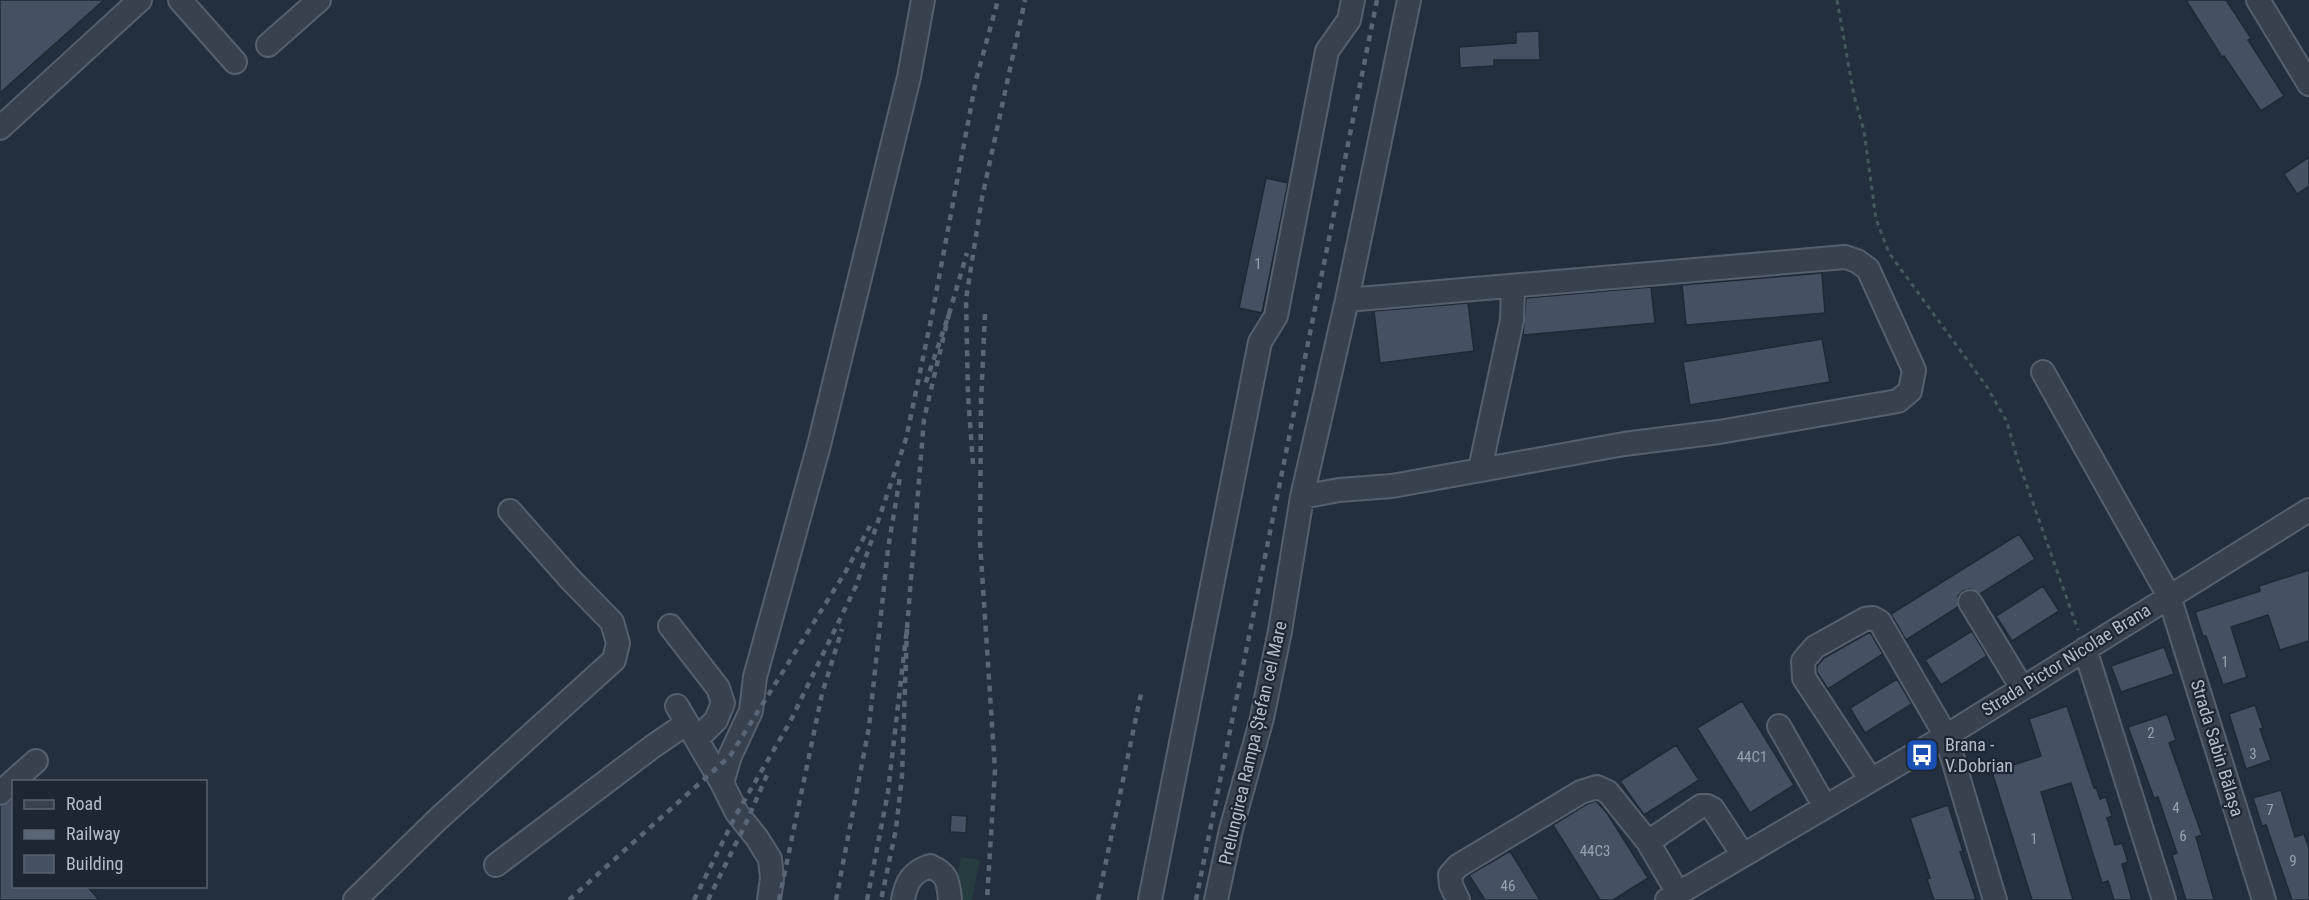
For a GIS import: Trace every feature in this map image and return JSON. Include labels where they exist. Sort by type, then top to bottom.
[{"type":"street","points":[[0,128],[140,0]]},
{"type":"street","points":[[180,0],[235,63]]},
{"type":"street","points":[[268,45],[319,0]]},
{"type":"street","points":[[722,783],[730,756],[751,711],[755,677],[819,445],[909,76],[923,0]]},
{"type":"street","points":[[1150,900],[1260,342],[1276,316],[1328,51],[1349,20],[1353,0]]},
{"type":"street","name":"Prelungirea Rampa Ștefan cel Mare","points":[[1216,900],[1231,830],[1262,718],[1288,585],[1302,497],[1347,300],[1409,0]]},
{"type":"street","points":[[2258,0],[2309,84]]},
{"type":"street","points":[[1302,497],[1339,490],[1392,486],[1624,444],[1719,432],[1898,401],[1910,391],[1914,370],[1868,269],[1857,261],[1845,258],[1347,300]]},
{"type":"street","points":[[1480,469],[1512,320],[1513,286]]},
{"type":"street","name":"Strada Sabin Bălașa","points":[[2043,372],[2169,596],[2264,900]]},
{"type":"street","name":"Strada Pictor Nicolae Brana","points":[[1672,897],[1946,735],[2309,510]]},
{"type":"street","points":[[355,900],[438,819],[614,660],[618,643],[612,622],[570,579],[510,511]]},
{"type":"street","points":[[1970,602],[2022,688]]},
{"type":"street","points":[[1871,780],[1804,678],[1803,661],[1815,647],[1865,619],[1873,618],[1880,622],[1946,735],[1995,900]]},
{"type":"street","points":[[496,865],[687,723],[716,720],[723,704],[718,688],[670,626]]},
{"type":"street","points":[[2085,649],[2164,900]]},
{"type":"street","points":[[687,723],[737,813],[758,838],[770,859],[772,878],[769,900]]},
{"type":"street","points":[[1779,726],[1825,807]]},
{"type":"street","points":[[15,780],[36,761]]},
{"type":"street","points":[[0,793],[12,782]]},
{"type":"street","points":[[1458,900],[1451,885],[1450,875],[1458,866],[1581,792],[1597,787],[1608,792],[1648,842],[1672,897]]},
{"type":"street","points":[[1648,842],[1701,806],[1707,806],[1713,809],[1743,855]]},
{"type":"street","points":[[903,900],[909,879],[918,870],[930,866],[947,878],[950,900]]},
{"type":"path","points":[[1837,0],[1854,96],[1864,131],[1876,219],[1889,253],[1987,387],[2007,422],[2021,469],[2085,649]]},
{"type":"green space","points":[[961,857],[980,860],[972,900],[953,900]]},
{"type":"building","points":[[0,0],[104,0],[0,93]]},
{"type":"building","points":[[2186,0],[2226,0],[2251,38],[2248,40],[2284,96],[2261,111],[2224,56],[2222,57]]},
{"type":"building","points":[[1539,31],[1540,60],[1494,60],[1494,66],[1460,68],[1459,47],[1516,43],[1516,32]]},
{"type":"building","points":[[2309,157],[2309,186],[2297,194],[2284,174]]},
{"type":"building","points":[[1266,178],[1288,183],[1262,313],[1239,308]]},
{"type":"building","points":[[1822,273],[1825,313],[1686,325],[1682,285]]},
{"type":"building","points":[[1651,287],[1655,323],[1523,335],[1526,298]]},
{"type":"building","points":[[1468,303],[1474,351],[1380,363],[1374,311]]},
{"type":"building","points":[[1822,339],[1830,382],[1690,405],[1683,362]]},
{"type":"building","points":[[2019,534],[2035,559],[1980,594],[1970,589],[1963,591],[1958,596],[1958,607],[1906,640],[1891,614]]},
{"type":"building","points":[[2309,570],[2309,641],[2280,650],[2268,615],[2231,627],[2247,677],[2223,685],[2195,612],[2260,591],[2259,586]]},
{"type":"building","points":[[2043,586],[2059,611],[2012,641],[1996,616]]},
{"type":"building","points":[[1972,631],[1987,656],[1941,685],[1925,660]]},
{"type":"building","points":[[1870,632],[1883,654],[1828,689],[1817,672],[1817,666],[1824,658]]},
{"type":"building","points":[[2164,647],[2174,674],[2121,692],[2111,666]]},
{"type":"building","points":[[1897,679],[1912,704],[1865,733],[1850,708]]},
{"type":"building","points":[[1742,701],[1794,785],[1750,813],[1697,728]]},
{"type":"building","points":[[2255,705],[2263,728],[2260,729],[2271,760],[2246,769],[2229,714]]},
{"type":"building","points":[[2067,706],[2094,788],[2096,787],[2100,799],[2106,797],[2112,816],[2107,818],[2115,845],[2122,843],[2128,862],[2122,864],[2132,900],[2114,900],[2108,881],[2102,883],[2071,783],[2041,792],[2073,900],[2032,900],[1992,772],[2041,756],[2029,719]]},
{"type":"building","points":[[2167,714],[2176,740],[2169,743],[2202,835],[2196,837],[2214,900],[2186,900],[2172,855],[2177,853],[2158,797],[2154,798],[2128,727]]},
{"type":"building","points":[[1676,745],[1699,780],[1644,815],[1620,781]]},
{"type":"building","points":[[2281,790],[2295,837],[2304,834],[2309,848],[2309,900],[2292,900],[2266,825],[2262,826],[2253,798]]},
{"type":"building","points":[[12,800],[12,888],[89,888],[99,900],[0,900],[0,806]]},
{"type":"building","points":[[1596,801],[1607,813],[1648,878],[1613,900],[1600,900],[1553,825]]},
{"type":"building","points":[[1948,805],[1976,900],[1934,900],[1927,879],[1930,878],[1910,818]]},
{"type":"building","points":[[951,815],[967,816],[966,833],[950,832]]},
{"type":"building","points":[[1510,851],[1540,900],[1485,900],[1469,875]]},
{"type":"railway","points":[[694,900],[737,813],[790,722],[856,586],[906,439],[976,80],[998,0]]},
{"type":"railway","points":[[973,464],[968,395],[966,299],[982,198],[1025,0]]},
{"type":"railway","points":[[1196,900],[1377,0]]},
{"type":"railway","points":[[949,314],[967,253]]},
{"type":"railway","points":[[907,628],[924,419],[949,314],[924,388]]},
{"type":"railway","points":[[985,314],[981,402],[980,542],[995,770],[987,900]]},
{"type":"railway","points":[[836,900],[869,727],[888,549],[900,477]]},
{"type":"railway","points":[[569,900],[730,756],[846,571],[870,526]]},
{"type":"railway","points":[[867,900],[888,792],[907,628],[902,776],[896,829],[881,900]]},
{"type":"railway","points":[[779,900],[822,694],[842,629]]},
{"type":"railway","points":[[1098,900],[1142,689]]},
{"type":"railway","points":[[708,900],[767,775]]},
{"type":"place","name":"Brana - V.Dobrian","points":[[1922,755]]}]
